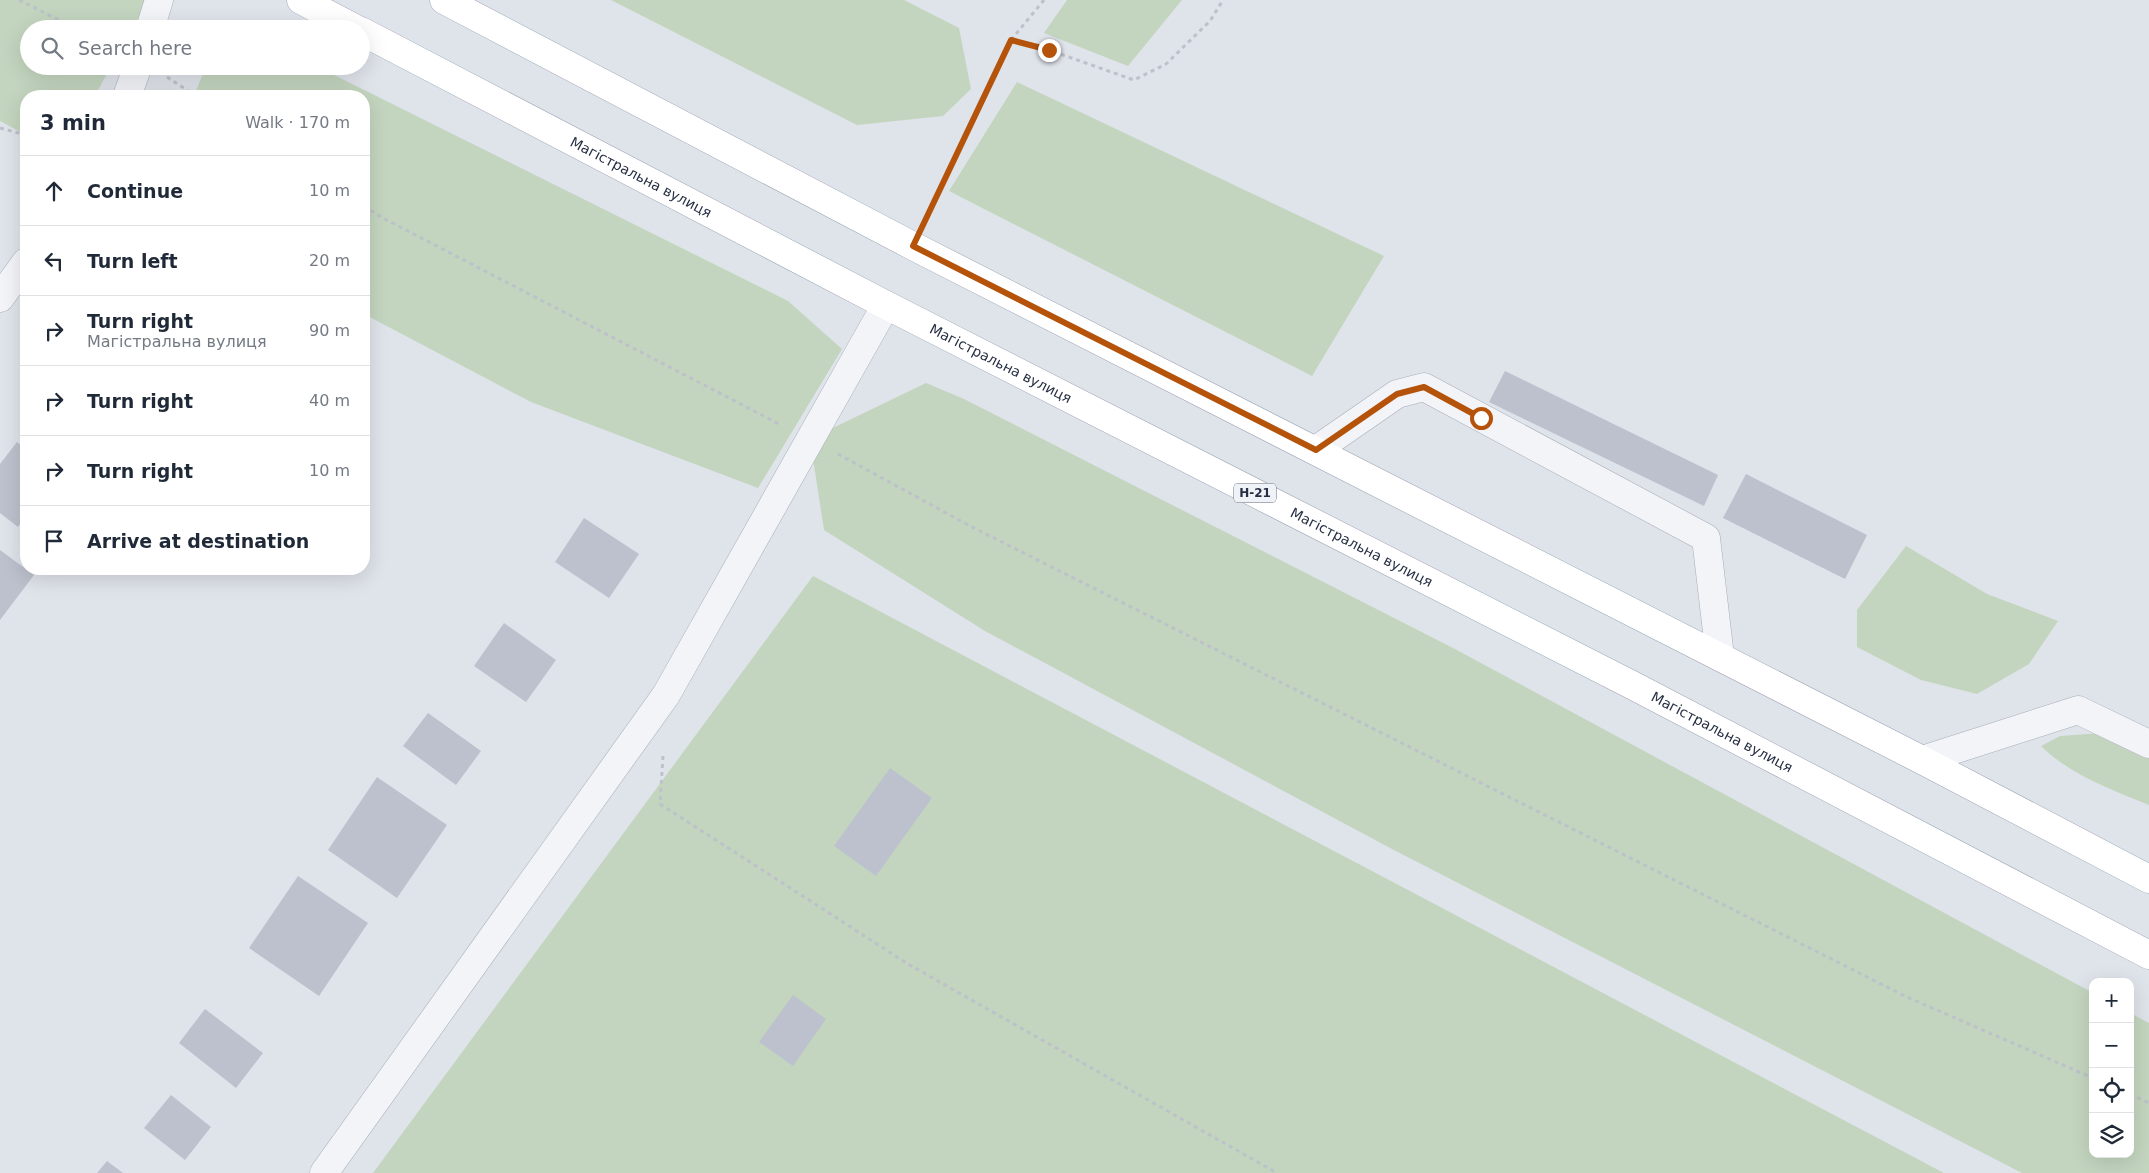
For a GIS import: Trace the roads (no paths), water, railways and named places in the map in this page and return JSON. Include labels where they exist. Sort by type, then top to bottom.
[{"type":"main road","points":[[301,0],[339,20]]},
{"type":"main road","points":[[444,0],[913,246],[1316,450],[2149,878]]},
{"type":"main road","name":"Магістральна вулиця","points":[[370,36],[886,305],[1632,684],[2149,955]]},
{"type":"street","points":[[153,20],[159,0]]},
{"type":"street","points":[[129,90],[135,75]]},
{"type":"street","points":[[0,298],[20,270]]},
{"type":"street","points":[[324,1173],[666,695],[886,305]]},
{"type":"street","points":[[1316,450],[1397,394],[1424,387],[1706,538],[1720,657]]},
{"type":"street","points":[[1922,760],[2078,710],[2149,744]]}]
